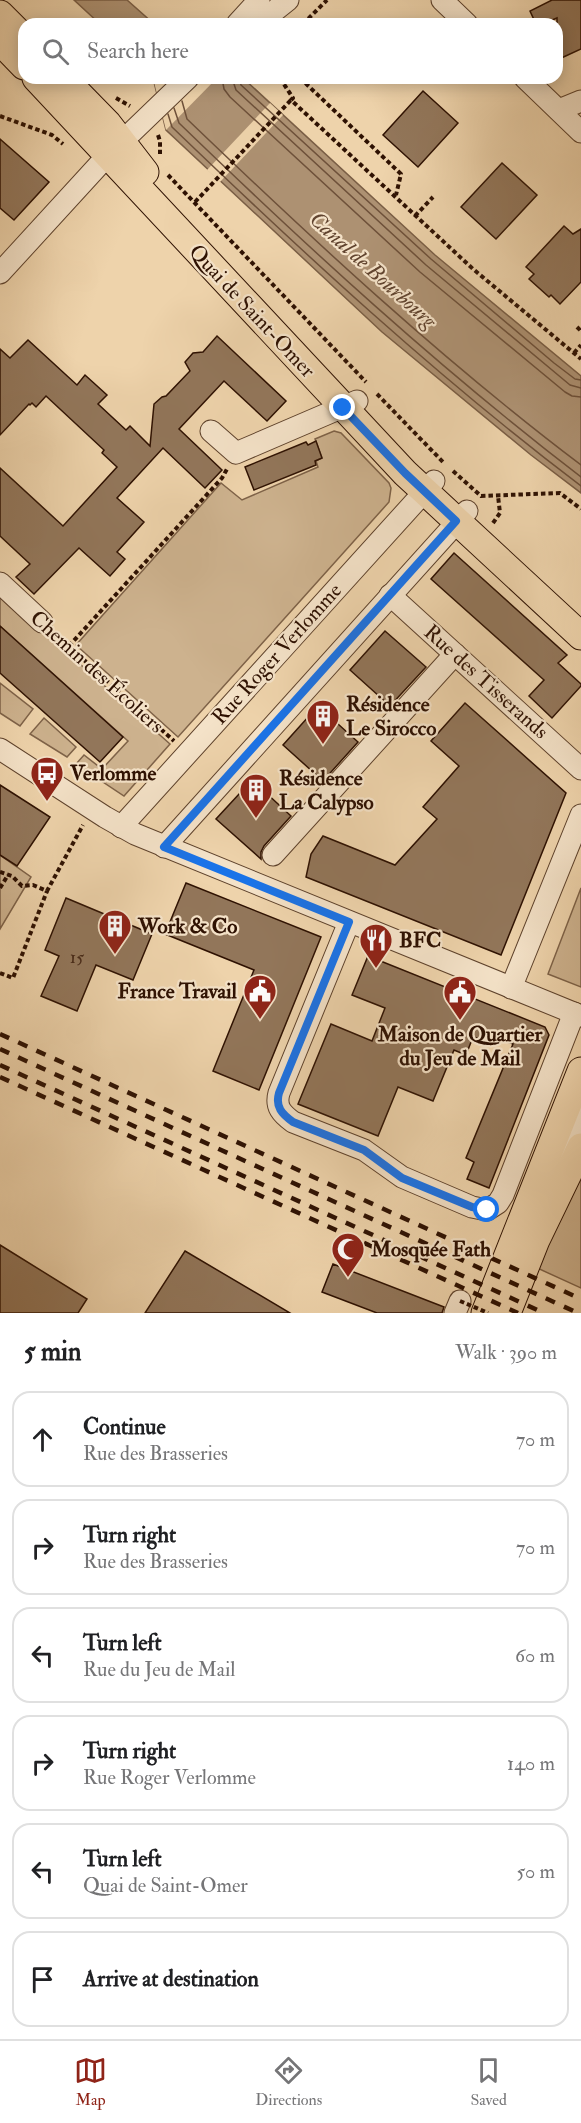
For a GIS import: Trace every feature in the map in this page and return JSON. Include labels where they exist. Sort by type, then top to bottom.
[{"type":"main road","points":[[0,14],[18,32]]},
{"type":"main road","points":[[0,41],[18,60]]},
{"type":"main road","name":"Quai de Saint-Omer","points":[[42,84],[350,404],[438,476],[461,516],[581,636]]},
{"type":"main road","name":"Quai de Saint-Omer","points":[[69,84],[97,112],[108,155]]},
{"type":"main road","name":"Quai de Saint-Omer","points":[[461,516],[488,530],[581,615]]},
{"type":"main road","points":[[487,1313],[581,1071]]},
{"type":"main road","points":[[507,1313],[536,1240],[581,1147]]},
{"type":"street","points":[[442,0],[461,18]]},
{"type":"street","points":[[247,18],[273,2]]},
{"type":"street","points":[[262,18],[273,2]]},
{"type":"street","points":[[0,273],[108,155],[181,84]]},
{"type":"street","points":[[531,84],[581,132]]},
{"type":"street","points":[[559,110],[581,101]]},
{"type":"street","points":[[211,431],[236,453],[350,404]]},
{"type":"street","name":"Rue Roger Verlomme","points":[[121,827],[438,476]]},
{"type":"street","points":[[164,847],[461,516]]},
{"type":"street","name":"Chemin des Écoliers","points":[[0,583],[42,622]]},
{"type":"street","name":"Rue des Tisserands","points":[[390,595],[581,768]]},
{"type":"street","points":[[273,855],[455,654]]},
{"type":"street","points":[[0,749],[121,827],[164,847],[578,1014],[503,1195],[498,1203],[487,1210],[472,1207],[402,1178],[364,1150],[293,1122],[283,1114],[278,1106],[279,1093],[349,922]]},
{"type":"street","points":[[511,988],[581,815]]},
{"type":"street","points":[[536,1240],[581,1116]]},
{"type":"path","points":[[309,18],[327,0]]},
{"type":"path","points":[[195,202],[293,98],[284,84]]},
{"type":"path","points":[[306,84],[400,174],[396,195]]},
{"type":"path","points":[[291,100],[396,195],[415,216],[473,269],[581,359]]},
{"type":"path","points":[[0,116],[108,155]]},
{"type":"path","points":[[166,172],[438,476],[482,496],[560,493],[581,509]]},
{"type":"path","points":[[415,216],[433,197]]},
{"type":"path","points":[[574,353],[581,345]]},
{"type":"path","points":[[69,646],[222,478],[236,453]]},
{"type":"path","points":[[488,530],[500,513],[498,496]]},
{"type":"path","name":"Chemin des Écoliers","points":[[42,622],[176,743]]},
{"type":"path","points":[[0,973],[13,978],[47,891],[84,824],[89,807]]},
{"type":"path","points":[[0,872],[22,886],[33,885],[47,891]]},
{"type":"path","points":[[0,888],[8,875]]},
{"type":"path","points":[[458,1307],[487,1313]]},
{"type":"shaded area","points":[[334,431],[341,433],[389,483],[391,488],[389,502],[178,737],[76,645],[221,483],[242,500],[318,467],[316,461],[322,458],[315,439]]},
{"type":"shaded area","points":[[0,593],[170,744],[124,796],[76,764],[84,755],[102,769],[128,741],[0,626]]},
{"type":"shaded area","points":[[0,683],[33,709],[20,726],[0,713]]},
{"type":"shaded area","points":[[44,718],[76,747],[67,757],[30,734]]},
{"type":"shaded area","points":[[0,855],[31,877],[0,929]]},
{"type":"shaded area","points":[[581,888],[581,987],[548,974]]},
{"type":"shaded area","points":[[581,1169],[581,1288],[535,1267]]},
{"type":"water","points":[[74,0],[127,0],[147,18],[94,18]]},
{"type":"water","name":"Canal de Bourbourg","points":[[154,84],[250,84],[435,255],[581,376],[581,493],[531,455],[382,332],[166,130]]},
{"type":"pier","points":[[154,84],[211,84],[166,130]]},
{"type":"pier","points":[[270,103],[283,115],[220,182],[207,170]]},
{"type":"building","points":[[552,0],[581,0],[581,49],[563,57],[563,18],[533,18],[530,11]]},
{"type":"building","points":[[423,91],[458,123],[418,167],[383,135]]},
{"type":"building","points":[[0,139],[49,182],[14,220],[0,208]]},
{"type":"building","points":[[502,163],[537,195],[496,239],[461,207]]},
{"type":"building","points":[[564,226],[573,234],[581,229],[581,282],[560,304],[529,279],[534,274],[526,267]]},
{"type":"building","points":[[217,336],[286,401],[267,421],[224,381],[179,429],[222,470],[205,488],[163,448],[117,498],[144,522],[117,552],[125,559],[110,576],[79,548],[34,594],[16,577],[30,564],[0,536],[0,468],[63,526],[117,467],[102,453],[104,450],[46,396],[36,407],[32,403],[29,404],[0,435],[0,349],[10,358],[28,340],[77,385],[85,375],[107,395],[98,404],[126,430],[130,426],[150,446],[154,404],[166,396],[190,371],[185,362],[193,353],[203,352]]},
{"type":"building","points":[[316,441],[322,458],[315,461],[316,465],[254,490],[245,467],[306,442],[308,445]]},
{"type":"building","points":[[454,553],[567,655],[558,663],[581,686],[552,718],[529,696],[544,680],[431,579]]},
{"type":"building","points":[[0,626],[123,737],[100,762],[0,673]]},
{"type":"building","points":[[385,631],[426,667],[390,706],[350,670]]},
{"type":"building","points":[[465,703],[566,793],[501,955],[306,877],[311,854],[323,836],[395,865],[437,819],[423,807],[459,766],[431,741]]},
{"type":"building","name":"Résidence Le Sirocco","points":[[318,706],[358,742],[323,781],[283,745]]},
{"type":"building","name":"Résidence La Calypso","points":[[252,780],[291,816],[264,846],[261,859],[216,819]]},
{"type":"building","points":[[0,785],[50,817],[17,866],[0,855]]},
{"type":"building","name":"France Travail","points":[[186,883],[321,937],[259,1090],[213,1071],[254,970],[165,934]]},
{"type":"building","name":"Work & Co","points":[[66,898],[152,934],[133,980],[96,965],[77,1011],[41,996],[59,956],[45,950]]},
{"type":"building","points":[[368,956],[545,1027],[549,1035],[489,1188],[467,1179],[474,1162],[466,1158],[513,1044],[483,1033],[480,1039],[473,1037],[466,1055],[454,1050],[433,1101],[398,1087],[378,1136],[298,1104],[331,1024],[372,1041],[385,1008],[352,995]]},
{"type":"building","points":[[0,1245],[87,1299],[78,1313],[0,1313]]},
{"type":"building","points":[[185,1251],[290,1313],[145,1313]]},
{"type":"building","name":"Mosquée Fath","points":[[333,1264],[444,1307],[442,1313],[377,1313],[322,1292]]},
{"type":"railway","points":[[0,1034],[581,1299]]},
{"type":"railway","points":[[0,1049],[578,1313]]},
{"type":"railway","points":[[0,1065],[544,1313]]},
{"type":"railway","points":[[0,1077],[518,1313]]},
{"type":"place","name":"Résidence Le Sirocco","points":[[323,745]]},
{"type":"place","name":"Verlomme","points":[[47,802]]},
{"type":"place","name":"Résidence La Calypso","points":[[256,819]]},
{"type":"place","name":"Work & Co","points":[[115,955]]},
{"type":"place","name":"BFC","points":[[376,969]]},
{"type":"place","name":"France Travail","points":[[260,1020]]},
{"type":"place","name":"Maison de Quartier du Jeu de Mail","points":[[460,1021]]},
{"type":"place","name":"Mosquée Fath","points":[[348,1278]]},
{"type":"route","points":[[343,408],[424,492],[456,521],[164,847],[349,922],[279,1093],[277,1103],[280,1111],[293,1122],[371,1153],[402,1178],[472,1207],[487,1210]]}]
